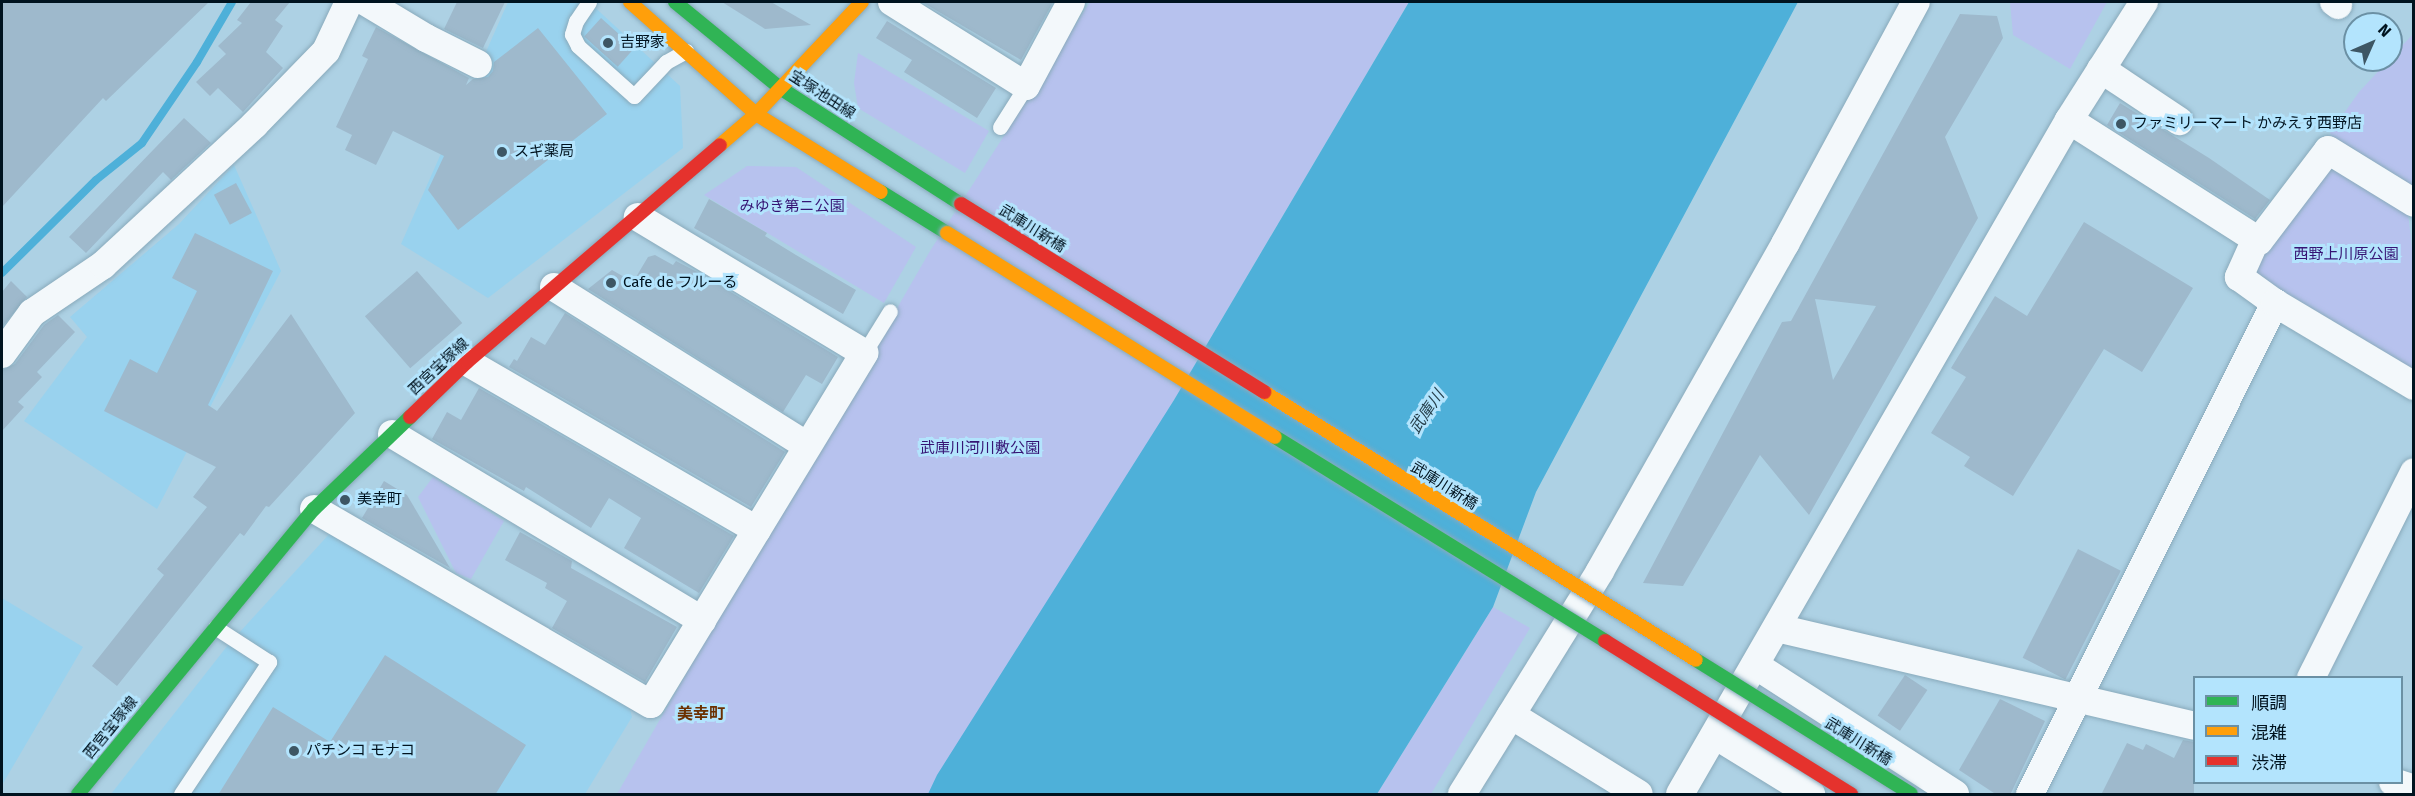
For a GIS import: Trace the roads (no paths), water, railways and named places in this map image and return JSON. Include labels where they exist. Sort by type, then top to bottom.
[{"type":"street","points":[[2,354],[32,313],[103,265],[254,125],[327,51],[349,2]]},
{"type":"street","points":[[366,2],[426,38],[478,64]]},
{"type":"street","points":[[630,2],[756,114],[1851,795]]},
{"type":"street","name":"宝塚池田線","points":[[675,2],[780,88],[961,204]]},
{"type":"street","name":"西宮宝塚線","points":[[78,795],[314,509],[467,362],[756,114],[862,2]]},
{"type":"street","points":[[892,2],[1026,86],[1071,2]]},
{"type":"street","points":[[1462,795],[1606,561],[1785,244],[1916,2]]},
{"type":"street","points":[[1680,795],[2069,120],[2144,2]]},
{"type":"street","points":[[2101,69],[2179,121]]},
{"type":"street","points":[[2069,120],[2259,241],[2328,150],[2414,203]]},
{"type":"street","name":"武庫川新橋","points":[[961,204],[1911,795]]},
{"type":"street","points":[[314,509],[651,704],[864,353],[638,217]]},
{"type":"street","points":[[2256,239],[2239,278],[2275,303],[2414,386]]},
{"type":"street","points":[[554,287],[807,446]]},
{"type":"street","points":[[2030,795],[2275,303]]},
{"type":"street","points":[[467,362],[757,530]]},
{"type":"street","points":[[392,434],[702,620]]},
{"type":"street","points":[[2312,676],[2414,472]]},
{"type":"street","points":[[1777,628],[2193,726]]},
{"type":"street","points":[[1755,665],[1955,795]]},
{"type":"street","points":[[1511,715],[1640,795]]},
{"type":"street","points":[[1715,735],[1811,795]]},
{"type":"lane","points":[[589,2],[576,21],[572,34],[578,46],[634,96],[666,62],[686,51]]},
{"type":"lane","points":[[1000,126],[1026,86]]},
{"type":"lane","points":[[864,353],[890,311]]},
{"type":"lane","points":[[182,795],[269,662],[215,627]]},
{"type":"water","name":"武庫川","points":[[1409,2],[1798,2],[1536,492],[1493,607],[1377,794],[928,794],[937,775],[1174,400]]},
{"type":"waterway","points":[[2,273],[96,180],[142,143],[197,62],[232,2]]},
{"type":"place","name":"吉野家","points":[[608,43]]},
{"type":"place","name":"ファミリーマート かみえす西野店","points":[[2121,124]]},
{"type":"place","name":"スギ薬局","points":[[502,152]]},
{"type":"place","name":"Cafe de フルーる","points":[[611,283]]},
{"type":"place","name":"美幸町","points":[[345,500]]},
{"type":"place","name":"パチンコ モナコ","points":[[294,751]]},
{"type":"district","name":"美幸町","points":[[701,714]]},
{"type":"park label","name":"みゆき第ニ公園","points":[[792,207]]},
{"type":"park label","name":"西野上川原公園","points":[[2346,255]]},
{"type":"park label","name":"武庫川河川敷公園","points":[[980,449]]}]
